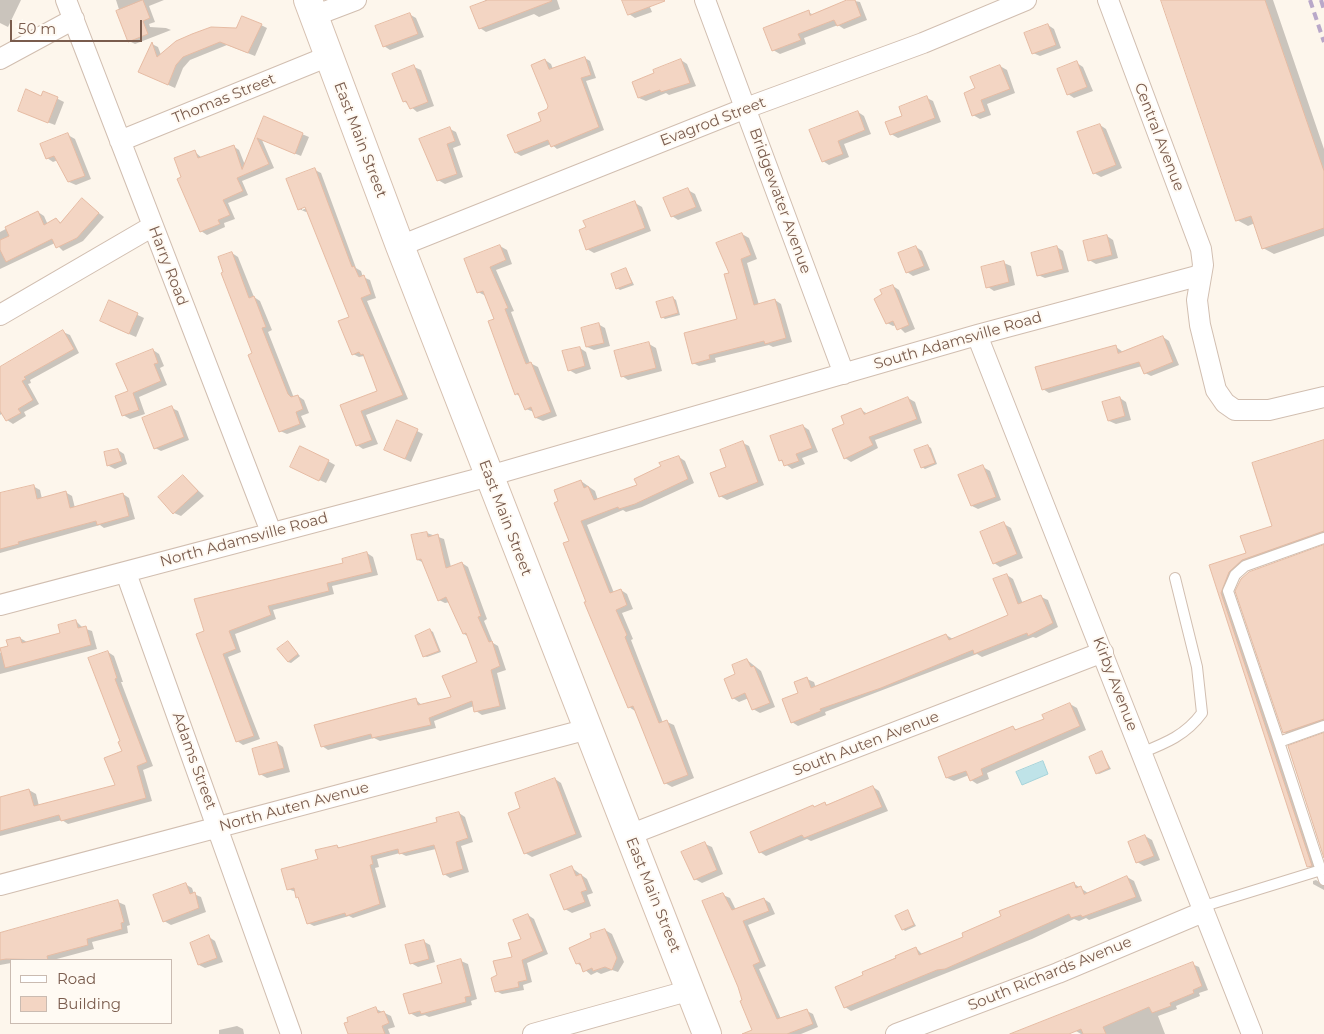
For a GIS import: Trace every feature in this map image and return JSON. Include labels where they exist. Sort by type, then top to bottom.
[{"type":"street","name":"Harry Road","points":[[66,0],[271,532]]},
{"type":"street","points":[[311,8],[356,0]]},
{"type":"street","name":"Bridgewater Avenue","points":[[705,0],[844,374]]},
{"type":"street","name":"Evagrod Street","points":[[400,246],[746,108],[923,43],[1026,0]]},
{"type":"street","name":"Central Avenue","points":[[1108,0],[1201,249],[1203,265],[1201,276]]},
{"type":"street","name":"East Main Street","points":[[311,8],[400,246],[450,369],[489,476],[707,1034]]},
{"type":"street","points":[[0,59],[74,19]]},
{"type":"street","name":"Thomas Street","points":[[120,141],[329,56]]},
{"type":"street","points":[[0,315],[153,226]]},
{"type":"street","points":[[1201,276],[1197,300],[1200,325],[1216,390],[1224,403],[1235,410],[1269,410],[1324,396]]},
{"type":"street","name":"South Adamsville Road","points":[[489,476],[978,335],[1201,276]]},
{"type":"street","name":"Kirby Avenue","points":[[978,335],[1252,1034]]},
{"type":"street","name":"North Adamsville Road","points":[[0,606],[271,532],[489,476]]},
{"type":"street","name":"Adams Street","points":[[126,573],[291,1034]]},
{"type":"street","name":"South Auten Avenue","points":[[629,835],[1103,652]]},
{"type":"street","name":"North Auten Avenue","points":[[0,885],[588,729]]},
{"type":"street","name":"South Richards Avenue","points":[[896,1034],[1058,973],[1202,909]]},
{"type":"street","points":[[533,1034],[690,990]]},
{"type":"lane","points":[[1202,909],[1322,875],[1228,591],[1235,575],[1245,566],[1324,538]]},
{"type":"lane","points":[[1142,753],[1175,739],[1192,728],[1202,713],[1198,667],[1175,578]]},
{"type":"lane","points":[[1279,742],[1324,726]]},
{"type":"water","points":[[1043,761],[1048,774],[1022,785],[1016,772]]},
{"type":"building","points":[[143,0],[150,18],[143,21],[148,34],[128,42],[116,11]]},
{"type":"building","points":[[488,0],[552,1],[479,29],[470,7]]},
{"type":"building","points":[[622,0],[664,0],[665,1],[628,15]]},
{"type":"building","points":[[847,0],[855,0],[861,16],[837,26],[834,20],[798,34],[801,40],[772,51],[763,28],[809,10],[810,15]]},
{"type":"building","points":[[1161,0],[1265,0],[1324,171],[1324,228],[1262,249],[1251,216],[1236,221]]},
{"type":"building","points":[[410,13],[418,34],[383,47],[375,26]]},
{"type":"building","points":[[242,16],[262,24],[248,53],[220,42],[183,57],[176,65],[168,85],[138,72],[152,42],[157,57],[176,41],[211,27],[236,28]]},
{"type":"building","points":[[1048,24],[1056,45],[1032,54],[1024,33]]},
{"type":"building","points":[[585,57],[591,75],[581,78],[599,127],[551,147],[548,140],[515,153],[507,135],[541,121],[538,113],[547,109],[548,106],[531,65],[545,59],[549,69]]},
{"type":"building","points":[[681,59],[690,83],[661,92],[660,90],[638,98],[632,82],[654,73],[653,70]]},
{"type":"building","points":[[1077,61],[1087,87],[1067,95],[1057,69]]},
{"type":"building","points":[[414,65],[428,102],[410,109],[406,101],[403,102],[392,74]]},
{"type":"building","points":[[1000,65],[1010,89],[981,100],[985,111],[972,116],[964,93],[975,88],[970,77]]},
{"type":"building","points":[[26,89],[41,96],[43,91],[58,97],[48,123],[18,111]]},
{"type":"building","points":[[927,96],[935,118],[890,135],[885,122],[902,116],[899,107]]},
{"type":"building","points":[[858,111],[865,130],[838,141],[843,154],[822,162],[809,130]]},
{"type":"building","points":[[264,116],[303,133],[295,154],[257,138],[269,164],[237,178],[243,191],[223,200],[230,215],[218,220],[220,224],[200,232],[177,179],[181,177],[174,158],[195,150],[198,158],[234,145],[242,169]]},
{"type":"building","points":[[1100,124],[1116,165],[1093,174],[1077,132]]},
{"type":"building","points":[[450,127],[455,141],[447,144],[457,174],[437,181],[419,139]]},
{"type":"building","points":[[68,133],[85,176],[68,182],[54,156],[46,159],[40,144]]},
{"type":"building","points":[[315,168],[352,267],[354,266],[359,277],[364,275],[371,294],[361,298],[403,395],[361,411],[372,440],[356,446],[340,405],[377,391],[363,354],[361,355],[359,352],[352,355],[338,321],[349,317],[305,207],[298,210],[286,179]]},
{"type":"building","points":[[688,188],[696,207],[671,217],[663,198]]},
{"type":"building","points":[[82,198],[99,213],[77,238],[56,248],[52,239],[6,262],[0,250],[0,240],[9,236],[5,227],[38,211],[44,225],[56,218],[60,223]]},
{"type":"building","points":[[635,201],[645,228],[586,250],[579,230],[586,227],[583,221]]},
{"type":"building","points":[[742,233],[751,255],[741,259],[754,305],[775,299],[786,338],[765,344],[764,341],[709,355],[710,359],[692,364],[684,333],[737,319],[724,274],[729,273],[716,243]]},
{"type":"building","points":[[1107,235],[1112,255],[1088,261],[1083,241]]},
{"type":"building","points":[[500,245],[506,260],[490,267],[508,308],[505,309],[526,364],[531,362],[551,412],[535,418],[531,407],[525,410],[518,393],[515,395],[488,321],[494,319],[483,291],[477,293],[464,259]]},
{"type":"building","points":[[916,246],[924,266],[906,273],[898,253]]},
{"type":"building","points":[[1057,246],[1063,269],[1037,276],[1031,253]]},
{"type":"building","points":[[232,252],[249,298],[254,296],[266,327],[262,328],[288,394],[291,397],[298,395],[303,409],[296,412],[300,424],[279,432],[248,355],[252,353],[221,273],[223,272],[218,257]]},
{"type":"building","points":[[1004,261],[1009,282],[986,288],[981,267]]},
{"type":"building","points":[[626,268],[632,283],[616,289],[611,274]]},
{"type":"building","points":[[893,285],[909,325],[897,330],[893,321],[886,324],[874,299],[882,294],[880,290]]},
{"type":"building","points":[[673,297],[678,313],[661,318],[656,302]]},
{"type":"building","points":[[109,300],[138,313],[129,334],[100,321]]},
{"type":"building","points":[[599,323],[604,343],[586,347],[581,328]]},
{"type":"building","points":[[63,330],[74,349],[24,377],[26,379],[22,381],[33,400],[18,409],[21,413],[6,421],[0,411],[0,367]]},
{"type":"building","points":[[1163,336],[1173,362],[1144,374],[1139,362],[1042,390],[1035,367],[1116,345],[1118,353]]},
{"type":"building","points":[[649,342],[656,368],[621,377],[614,351]]},
{"type":"building","points":[[580,347],[585,366],[568,371],[562,351]]},
{"type":"building","points":[[153,349],[158,363],[154,364],[161,381],[133,393],[139,410],[122,416],[115,396],[128,391],[116,364]]},
{"type":"building","points":[[908,397],[917,419],[869,437],[873,445],[844,459],[832,429],[844,424],[841,416],[861,408],[864,414]]},
{"type":"building","points":[[1120,397],[1125,416],[1108,421],[1102,402]]},
{"type":"building","points":[[172,406],[184,437],[154,449],[142,418]]},
{"type":"building","points":[[397,420],[418,429],[405,459],[384,450]]},
{"type":"building","points":[[803,425],[812,448],[796,454],[799,461],[784,466],[782,460],[779,461],[770,436]]},
{"type":"building","points":[[1324,440],[1324,531],[1242,560],[1229,572],[1221,593],[1312,866],[1307,867],[1209,565],[1246,553],[1240,536],[1272,526],[1252,463]]},
{"type":"building","points":[[743,441],[758,482],[719,497],[710,473],[726,467],[720,450]]},
{"type":"building","points":[[928,445],[935,463],[921,468],[914,450]]},
{"type":"building","points":[[300,446],[329,460],[319,481],[290,467]]},
{"type":"building","points":[[118,449],[122,461],[107,466],[104,452]]},
{"type":"building","points":[[679,456],[688,479],[635,504],[619,509],[618,507],[581,521],[610,593],[621,589],[627,605],[616,610],[627,635],[625,637],[659,723],[667,720],[688,775],[664,784],[633,706],[628,708],[584,602],[586,602],[563,543],[569,541],[554,503],[558,501],[554,490],[581,480],[584,488],[588,486],[594,500],[637,485],[634,479],[661,466],[659,463]]},
{"type":"building","points":[[983,465],[996,497],[971,506],[958,475]]},
{"type":"building","points":[[183,475],[198,491],[173,514],[158,497]]},
{"type":"building","points":[[34,485],[37,499],[66,491],[70,508],[123,493],[129,516],[97,525],[96,521],[18,542],[19,544],[0,549],[0,493]]},
{"type":"building","points":[[1004,522],[1017,554],[993,564],[980,532]]},
{"type":"building","points":[[427,532],[428,537],[438,534],[446,568],[462,562],[481,616],[478,617],[489,642],[492,641],[500,666],[491,670],[500,706],[474,712],[472,701],[429,718],[431,725],[372,738],[371,734],[321,747],[314,725],[416,698],[418,705],[451,697],[442,676],[477,662],[466,633],[463,634],[446,597],[438,601],[421,559],[417,560],[411,535]]},
{"type":"building","points":[[1324,545],[1324,719],[1283,733],[1235,591],[1241,579],[1249,572]]},
{"type":"building","points":[[367,552],[372,572],[327,583],[329,591],[268,606],[271,615],[229,631],[236,649],[223,654],[254,736],[236,742],[196,634],[204,631],[194,599],[343,563],[342,559]]},
{"type":"building","points":[[1007,574],[1018,604],[1041,595],[1053,623],[1028,636],[1027,633],[974,654],[973,650],[881,688],[820,709],[821,711],[791,723],[782,699],[798,693],[794,682],[807,677],[811,688],[946,634],[949,640],[1008,615],[993,579]]},
{"type":"building","points":[[76,620],[78,628],[86,626],[91,645],[5,668],[0,648],[8,646],[6,640],[20,637],[22,643],[60,633],[58,625]]},
{"type":"building","points":[[430,629],[439,651],[423,657],[415,636]]},
{"type":"building","points":[[288,641],[298,654],[288,662],[277,649]]},
{"type":"building","points":[[108,651],[117,678],[115,679],[147,762],[137,766],[146,798],[61,821],[59,815],[0,831],[0,797],[29,789],[34,806],[115,785],[104,758],[122,751],[118,742],[120,741],[88,658]]},
{"type":"building","points":[[747,659],[751,667],[754,666],[770,703],[752,710],[745,693],[732,699],[724,679],[735,674],[732,665]]},
{"type":"building","points":[[1070,703],[1080,726],[981,769],[983,775],[970,781],[966,771],[946,778],[938,757],[1013,726],[1015,730],[1044,719],[1042,715]]},
{"type":"building","points":[[1324,733],[1324,858],[1288,746]]},
{"type":"building","points":[[277,742],[284,768],[259,775],[252,749]]},
{"type":"building","points":[[1102,751],[1109,768],[1096,774],[1089,757]]},
{"type":"building","points":[[555,778],[576,834],[524,854],[508,813],[520,808],[515,793]]},
{"type":"building","points":[[873,786],[882,807],[804,838],[802,835],[759,853],[750,832],[813,805],[814,807],[825,802],[826,805]]},
{"type":"building","points":[[459,812],[468,838],[456,842],[463,869],[443,875],[434,845],[399,854],[398,849],[371,856],[373,864],[370,865],[380,904],[346,916],[345,913],[307,924],[298,897],[296,898],[294,888],[287,890],[281,869],[318,859],[315,850],[337,845],[338,848],[437,822],[436,818]]},
{"type":"building","points":[[1145,835],[1154,856],[1136,863],[1128,842]]},
{"type":"building","points":[[705,842],[717,870],[694,880],[681,852]]},
{"type":"building","points":[[572,866],[576,876],[581,874],[587,890],[581,892],[585,902],[564,910],[550,875]]},
{"type":"building","points":[[1127,876],[1136,897],[1082,917],[1081,915],[1071,918],[1069,914],[945,969],[937,970],[844,1008],[835,987],[863,975],[862,972],[896,958],[895,956],[916,947],[919,955],[963,937],[962,933],[1001,916],[999,911],[1074,882],[1076,888],[1081,886],[1084,894]]},
{"type":"building","points":[[186,883],[190,894],[195,892],[199,908],[163,922],[153,895]]},
{"type":"building","points":[[723,893],[732,910],[764,898],[769,911],[743,921],[760,962],[753,965],[777,1019],[807,1009],[813,1024],[787,1034],[742,1034],[752,1030],[740,1001],[742,1000],[738,987],[702,901]]},
{"type":"building","points":[[118,900],[124,922],[121,923],[122,929],[87,939],[88,945],[47,956],[48,959],[0,960],[0,933]]},
{"type":"building","points":[[908,910],[914,925],[902,930],[895,916]]},
{"type":"building","points":[[528,914],[543,951],[522,960],[527,980],[518,982],[519,987],[495,992],[491,978],[497,975],[493,961],[512,957],[508,943],[521,939],[513,920]]},
{"type":"building","points":[[605,929],[617,958],[612,970],[605,967],[593,971],[592,968],[583,972],[580,963],[576,964],[569,948],[591,938],[590,934]]},
{"type":"building","points":[[209,935],[217,958],[198,965],[190,943]]},
{"type":"building","points":[[424,940],[429,959],[410,964],[405,945]]},
{"type":"building","points":[[461,959],[471,996],[465,997],[466,1002],[421,1014],[420,1011],[409,1014],[403,994],[442,983],[437,966]]},
{"type":"building","points":[[1193,962],[1202,986],[1193,990],[1194,993],[1170,1003],[1171,1006],[1152,1013],[1149,1007],[1103,1027],[1106,1034],[1083,1034],[1081,1029],[1069,1034],[1010,1034]]},
{"type":"building","points":[[376,1007],[378,1013],[384,1011],[389,1023],[382,1026],[385,1034],[348,1034],[344,1023],[348,1022],[347,1018]]},
{"type":"railway","points":[[1310,0],[1324,42]]},
{"type":"railway","points":[[1321,0],[1324,10]]}]
